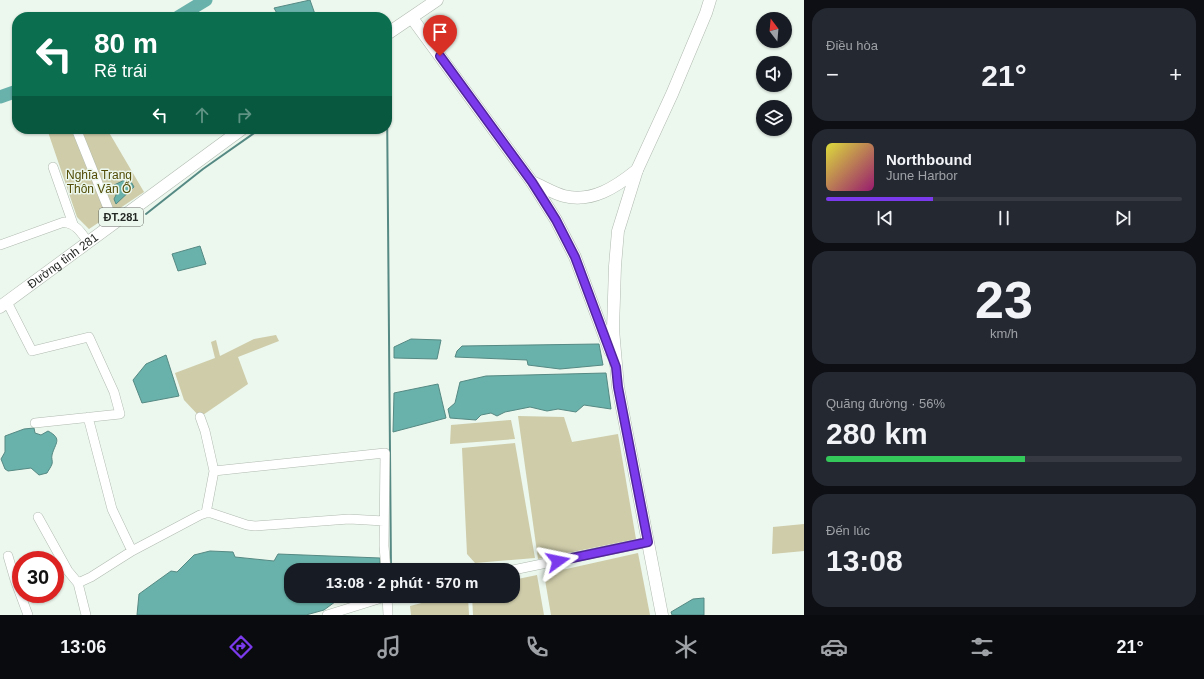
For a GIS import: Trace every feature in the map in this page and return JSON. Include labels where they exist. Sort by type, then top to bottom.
[{"type":"main road","points":[[392,31],[437,0]]},
{"type":"main road","points":[[662,615],[618,387],[613,315],[618,231],[637,170],[672,94],[710,0]]},
{"type":"main road","points":[[412,18],[532,182],[556,220],[575,257],[616,367]]},
{"type":"main road","name":"Đường tỉnh 281","points":[[3,305],[235,134]]},
{"type":"main road","points":[[532,182],[564,196],[580,197],[596,195],[609,190],[621,183],[637,170]]},
{"type":"street","points":[[78,134],[114,223]]},
{"type":"street","points":[[52,167],[73,224],[88,242]]},
{"type":"street","points":[[0,245],[50,226],[64,222],[73,224]]},
{"type":"street","points":[[3,305],[32,351],[89,337],[114,392],[120,414],[35,423]]},
{"type":"street","points":[[88,417],[112,509],[132,551]]},
{"type":"street","points":[[200,417],[205,431],[214,470],[206,513]]},
{"type":"street","points":[[214,470],[385,453],[384,546],[385,563]]},
{"type":"street","points":[[78,583],[91,577],[132,551],[206,513],[211,513],[247,525],[255,526],[349,519],[384,521]]},
{"type":"street","points":[[38,517],[68,571],[78,583],[86,615]]},
{"type":"street","points":[[520,569],[648,542]]},
{"type":"street","points":[[8,556],[28,615]]},
{"type":"street","points":[[327,615],[366,603]]},
{"type":"street","points":[[388,603],[388,615]]},
{"type":"green space","name":"Nghĩa Trang Thôn Văn Ổ","points":[[49,134],[110,134],[144,192],[89,229],[77,217]]},
{"type":"green space","points":[[276,335],[279,341],[238,357],[248,384],[200,417],[184,400],[175,373],[215,358],[211,342],[216,340],[220,356],[254,339]]},
{"type":"green space","points":[[518,416],[564,417],[572,442],[618,434],[636,539],[538,559]]},
{"type":"green space","points":[[511,420],[515,439],[450,444],[451,425]]},
{"type":"green space","points":[[515,443],[535,558],[475,563],[467,554],[462,448]]},
{"type":"green space","points":[[804,524],[804,551],[772,554],[773,527]]},
{"type":"green space","points":[[638,553],[650,615],[551,615],[544,574]]},
{"type":"green space","points":[[537,575],[544,615],[473,615],[472,603],[520,603],[520,579]]},
{"type":"green space","points":[[421,603],[468,603],[469,615],[411,615],[410,606]]},
{"type":"water","points":[[310,0],[314,12],[276,12],[274,8]]},
{"type":"water","points":[[129,178],[134,187],[116,204],[114,199],[118,191],[114,185]]},
{"type":"water","points":[[200,246],[206,264],[178,271],[172,254]]},
{"type":"water","points":[[411,339],[441,340],[437,359],[394,358],[394,347]]},
{"type":"water","points":[[599,344],[603,365],[560,369],[528,365],[527,360],[455,357],[457,351],[462,346]]},
{"type":"water","points":[[166,355],[179,396],[142,403],[133,380],[146,364]]},
{"type":"water","points":[[606,373],[611,409],[584,405],[576,412],[558,409],[547,411],[530,407],[505,412],[497,416],[491,413],[481,415],[476,420],[450,418],[448,409],[455,403],[460,382],[486,376]]},
{"type":"water","points":[[438,384],[446,418],[393,432],[394,393]]},
{"type":"water","points":[[34,428],[35,433],[41,435],[48,431],[57,439],[50,469],[47,473],[39,475],[31,468],[8,471],[5,469],[1,459],[5,452],[5,436],[24,429]]},
{"type":"water","points":[[210,551],[233,552],[235,557],[274,561],[278,554],[380,558],[380,563],[284,563],[284,603],[334,603],[324,610],[306,615],[137,615],[139,594],[171,571],[177,572],[194,555]]},
{"type":"water","points":[[704,598],[704,615],[672,615],[671,612],[693,599]]},
{"type":"waterway","points":[[186,12],[206,0]]},
{"type":"waterway","points":[[0,97],[12,93]]},
{"type":"waterway","points":[[146,214],[203,169],[253,134]]},
{"type":"waterway","points":[[387,134],[391,563]]},
{"type":"route","points":[[440,56],[532,182],[556,220],[575,257],[616,367],[618,387],[648,542],[558,561]]}]
